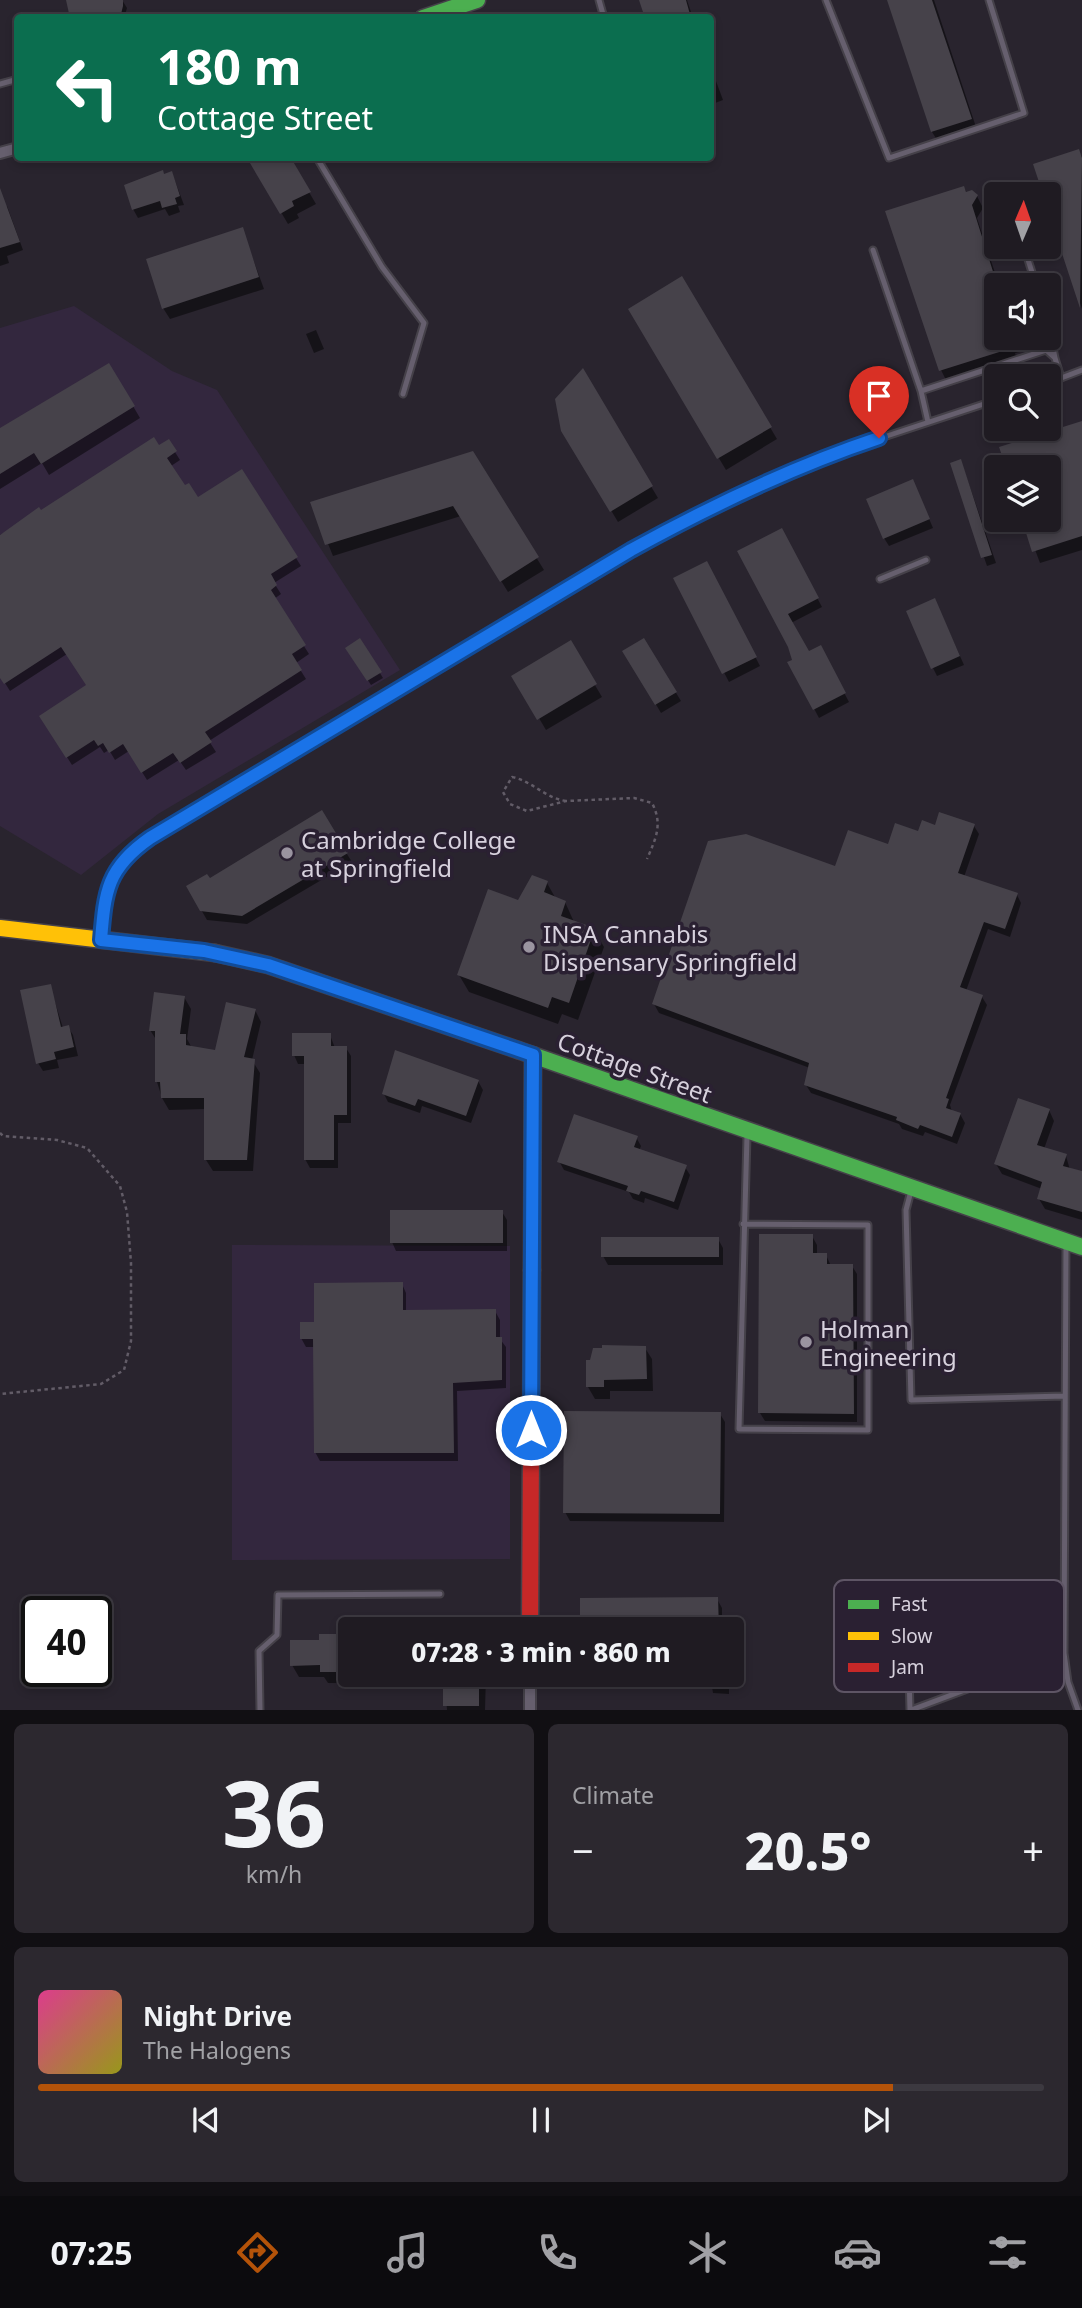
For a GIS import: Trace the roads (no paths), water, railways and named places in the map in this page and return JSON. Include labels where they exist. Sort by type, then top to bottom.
[{"type":"main road","points":[[435,14],[477,0]]},
{"type":"main road","name":"Cottage Street","points":[[0,929],[204,951],[268,965],[1074,1245]]},
{"type":"main road","points":[[530,1617],[533,1055]]},
{"type":"street","points":[[530,1687],[530,1710]]},
{"type":"lane","points":[[826,0],[889,158],[1024,113],[989,0]]},
{"type":"lane","points":[[319,161],[382,267],[424,323],[403,394]]},
{"type":"lane","points":[[873,250],[929,422]]},
{"type":"lane","points":[[921,391],[1046,350],[1055,358]]},
{"type":"lane","points":[[1053,350],[1062,378],[1082,370]]},
{"type":"lane","points":[[101,940],[104,901],[114,872],[130,852],[150,838],[582,579],[705,510],[822,457],[984,404]]},
{"type":"lane","points":[[880,579],[926,561]]},
{"type":"lane","points":[[743,1224],[868,1225],[868,1430],[740,1429],[743,1224],[747,1132]]},
{"type":"lane","points":[[911,1189],[906,1210],[911,1400],[1065,1396]]},
{"type":"lane","points":[[1074,1245],[1065,1396],[1064,1653],[1068,1682],[1078,1710]]},
{"type":"lane","points":[[260,1710],[259,1651],[277,1635],[278,1595],[440,1594]]},
{"type":"lane","points":[[910,1692],[911,1710],[959,1692]]},
{"type":"place","name":"Cambridge College at Springfield","points":[[287,853]]},
{"type":"place","name":"INSA Cannabis Dispensary Springfield","points":[[529,947]]},
{"type":"place","name":"Holman Engineering","points":[[806,1342]]}]
